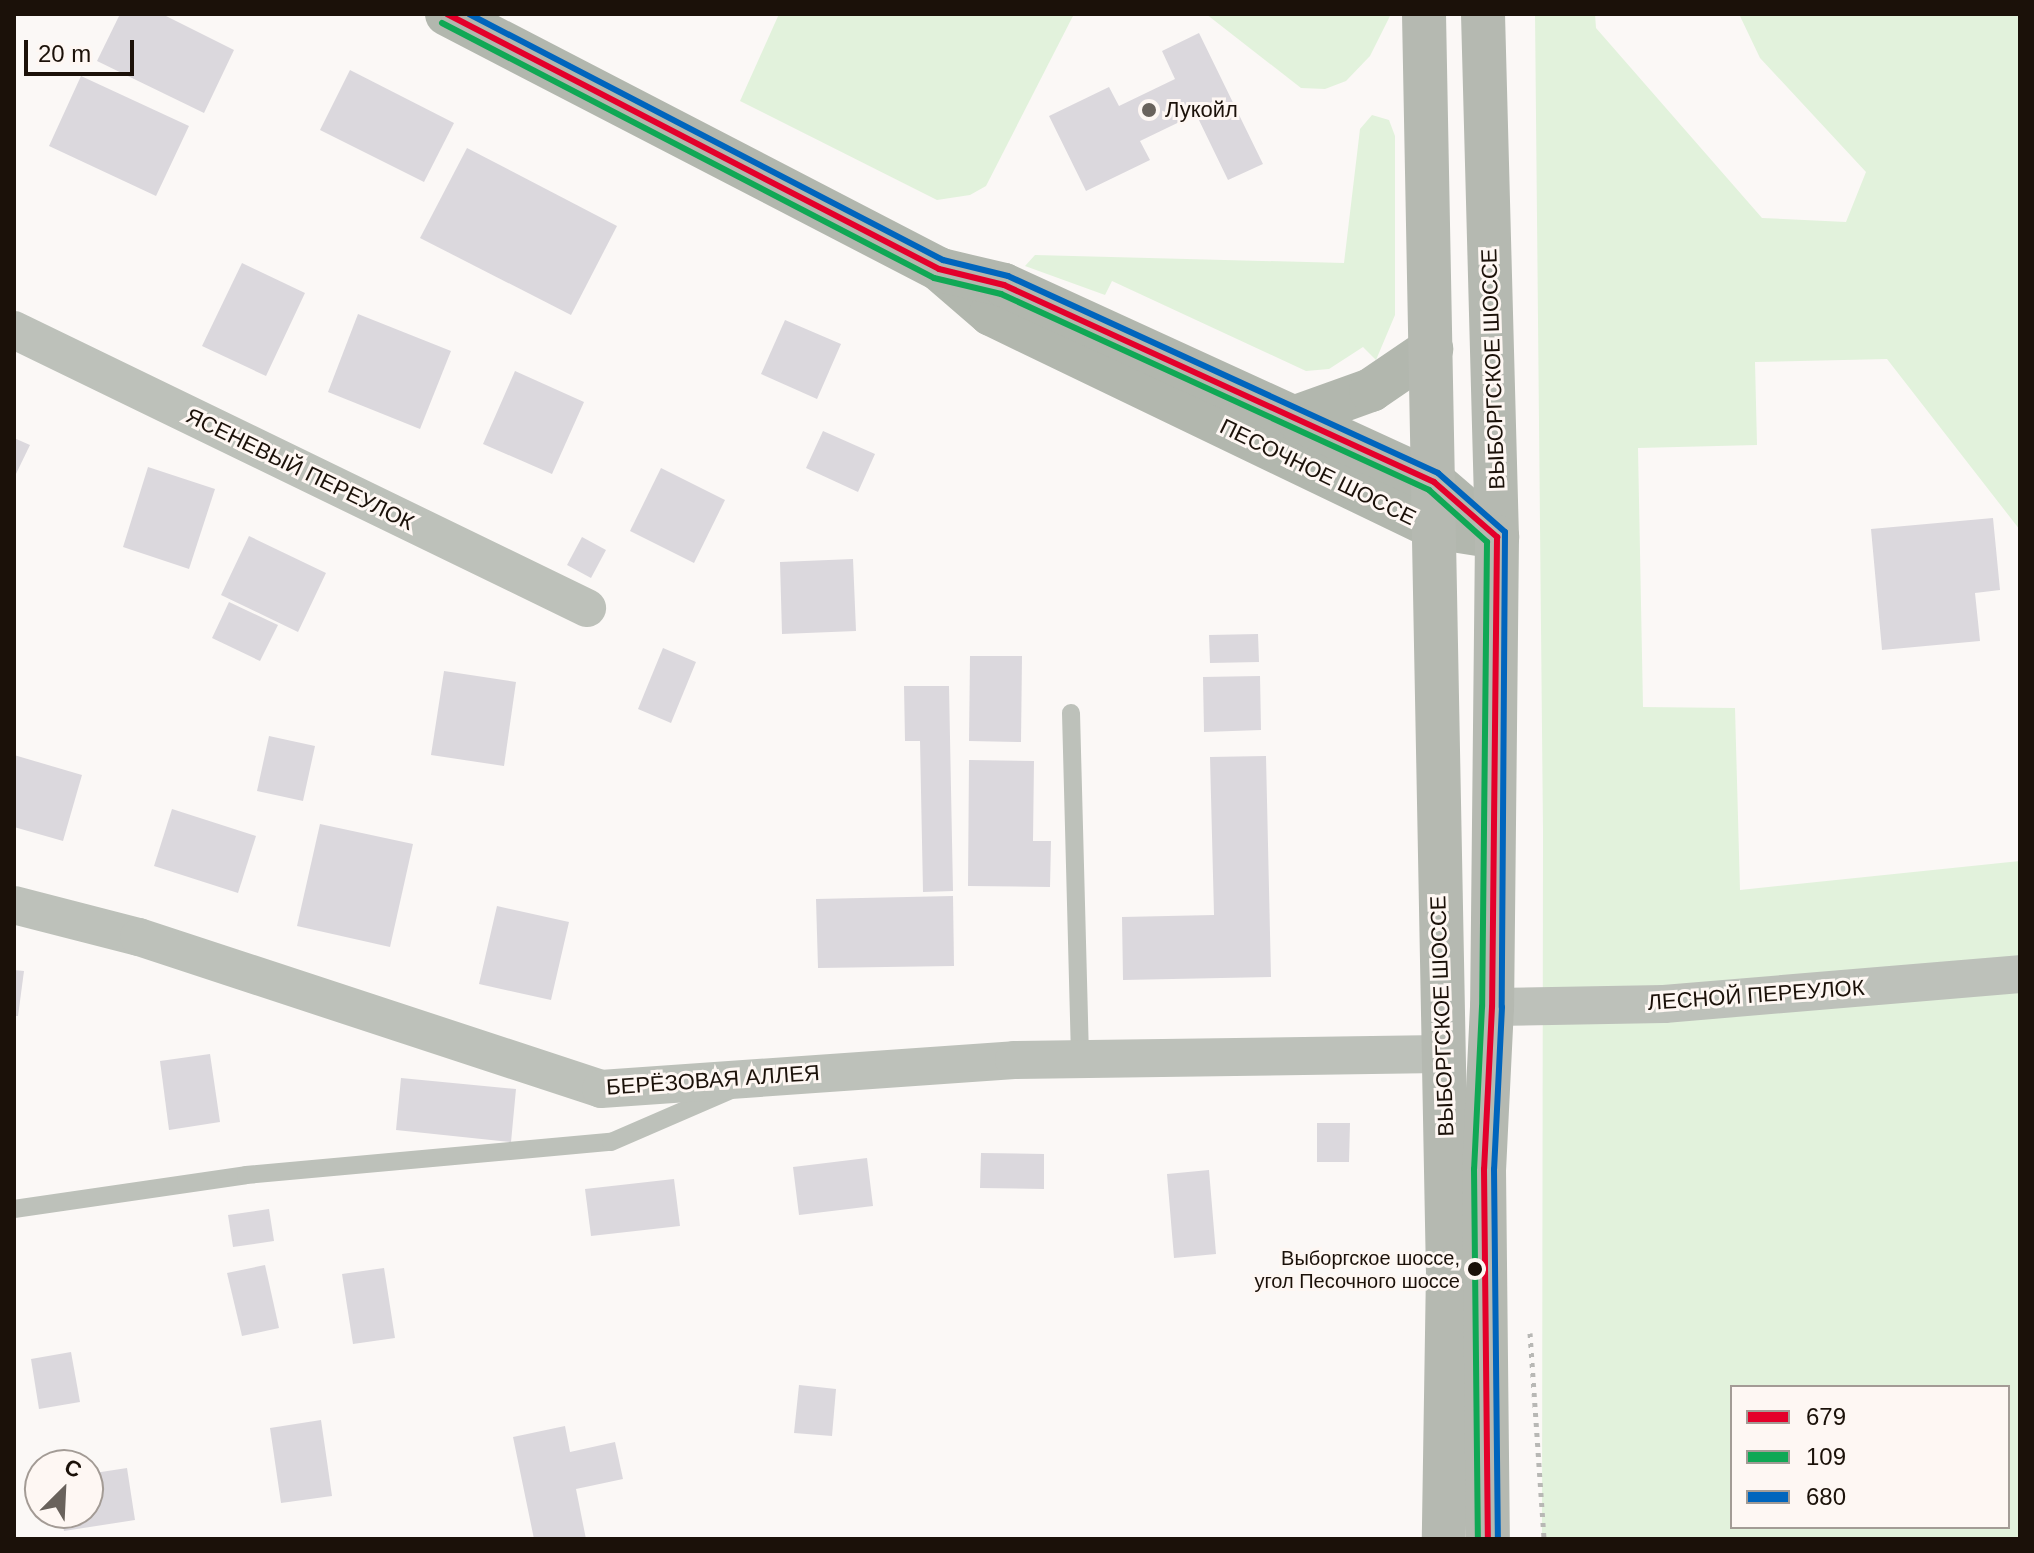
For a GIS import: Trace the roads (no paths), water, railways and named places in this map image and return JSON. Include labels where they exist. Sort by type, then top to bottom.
[{"type":"main road","name":"ПЕСОЧНОЕ ШОССЕ","points":[[447,14],[939,269],[991,314],[1434,527],[1497,537]]},
{"type":"main road","name":"ВЫБОРГСКОЕ ШОССЕ","points":[[1424,14],[1434,482],[1440,1054],[1448,1270],[1444,1539]]},
{"type":"main road","name":"ВЫБОРГСКОЕ ШОССЕ","points":[[1483,14],[1497,537],[1492,1007],[1484,1169],[1488,1539]]},
{"type":"main road","name":"ПЕСОЧНОЕ ШОССЕ","points":[[939,269],[1004,285],[1434,482],[1497,537]]},
{"type":"main road","points":[[1296,417],[1371,390],[1431,349]]},
{"type":"street","name":"ЯСЕНЕВЫЙ ПЕРЕУЛОК","points":[[14,330],[587,608]]},
{"type":"street","name":"БЕРЁЗОВАЯ АЛЛЕЯ","points":[[14,905],[139,937],[601,1089],[1080,1059],[1440,1054]]},
{"type":"street","name":"ЛЕСНОЙ ПЕРЕУЛОК","points":[[1492,1007],[1664,1004],[2020,974]]},
{"type":"lane","points":[[1071,713],[1080,1059]]},
{"type":"lane","points":[[14,1209],[246,1175],[611,1142],[761,1078]]},
{"type":"place","name":"Лукойл","points":[[1149,110]]},
{"type":"place","name":"Выборгское шоссе, угол Песочного шоссе","points":[[1475,1269]]}]
